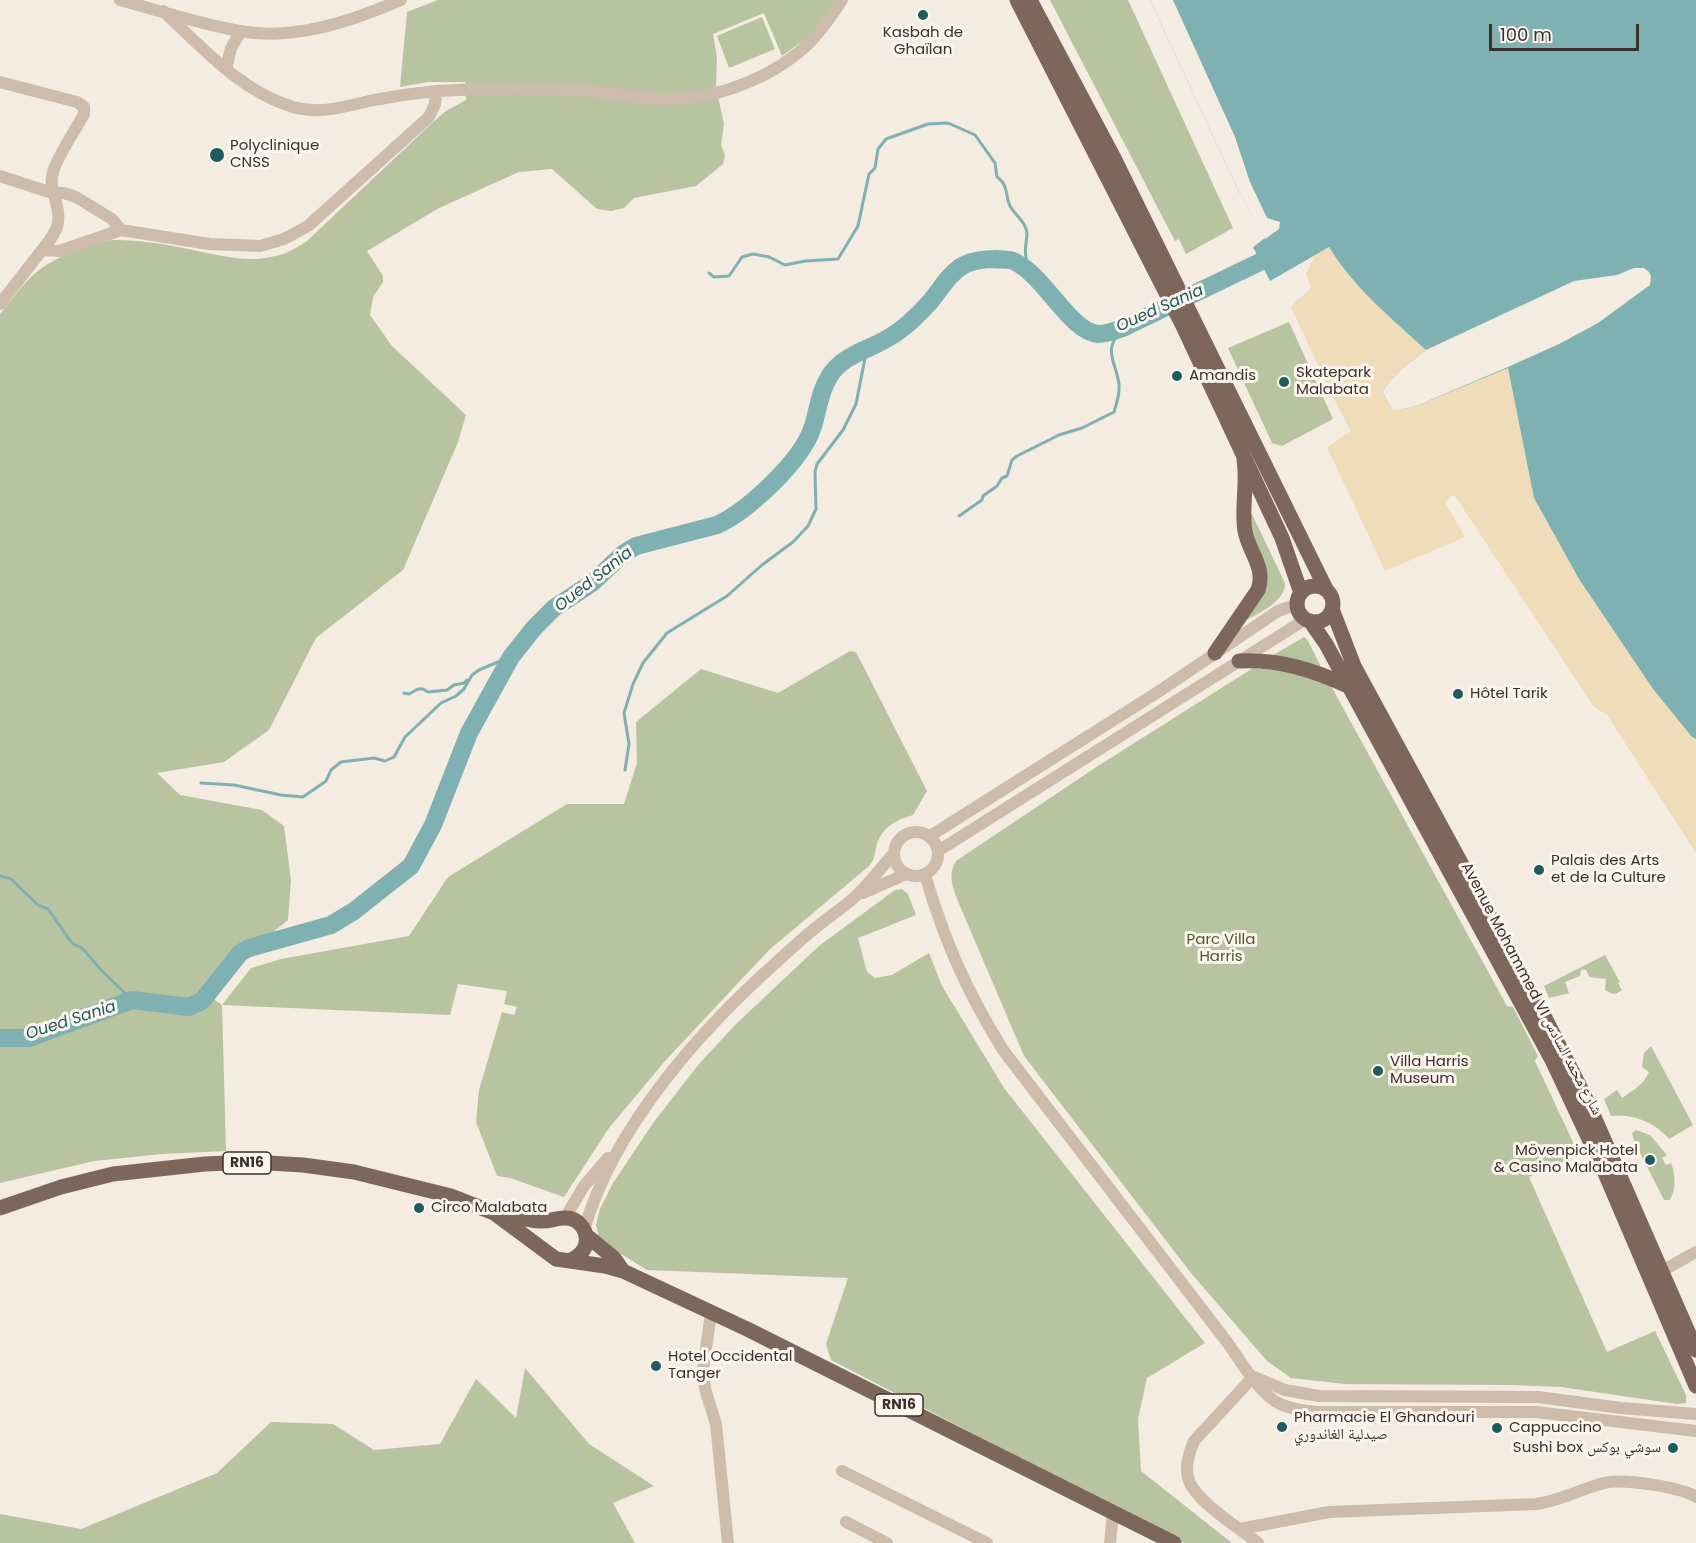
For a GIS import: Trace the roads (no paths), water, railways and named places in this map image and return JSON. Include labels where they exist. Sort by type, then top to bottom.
[{"type":"main road","points":[[1017,0],[1168,283],[1332,598],[1332,609],[1326,618],[1308,620],[1301,614],[1299,598],[1282,538],[1188,322]]},
{"type":"main road","points":[[1030,0],[1114,158],[1168,283]]},
{"type":"main road","points":[[1215,652],[1258,590],[1261,579],[1260,568],[1245,531],[1243,451]]},
{"type":"main road","points":[[1299,598],[1310,587],[1326,589]]},
{"type":"main road","name":"Avenue Mohammed VI شارع محمد السادس","points":[[1332,609],[1354,666],[1542,1012],[1588,1103],[1696,1350]]},
{"type":"main road","name":"Avenue Mohammed VI شارع محمد السادس","points":[[1308,620],[1326,644],[1350,687],[1553,1062],[1605,1173],[1696,1386]]},
{"type":"main road","points":[[1239,661],[1292,664],[1350,687]]},
{"type":"main road","name":"RN16","points":[[0,1208],[61,1187],[113,1174],[205,1164],[251,1162],[303,1165],[354,1172],[450,1196],[494,1214],[548,1253]]},
{"type":"main road","name":"RN16","points":[[494,1214],[511,1214],[539,1221],[561,1219]]},
{"type":"main road","points":[[561,1219],[577,1222],[585,1232],[584,1250],[572,1260],[561,1261],[548,1253],[543,1242],[548,1226],[561,1219]]},
{"type":"main road","name":"RN16","points":[[585,1232],[614,1258],[622,1271]]},
{"type":"main road","name":"RN16","points":[[572,1260],[622,1271],[747,1329],[1174,1543]]},
{"type":"street","points":[[120,0],[242,31],[276,33],[310,30],[348,20],[401,0]]},
{"type":"street","points":[[163,11],[248,87],[266,97],[309,110],[334,109],[404,94],[436,91],[511,89],[589,91],[643,98],[674,99],[715,93],[762,75],[795,55],[812,39],[842,0]]},
{"type":"street","points":[[226,69],[231,48],[242,31]]},
{"type":"street","points":[[0,82],[77,102],[84,107],[84,114],[52,173],[52,193],[58,207],[58,223],[53,236],[0,304]]},
{"type":"street","points":[[42,250],[59,251],[122,230],[231,246],[260,246],[284,239],[308,226],[429,117],[435,104],[436,91]]},
{"type":"street","points":[[0,176],[52,193],[64,193],[90,205],[112,219],[122,230]]},
{"type":"street","points":[[930,836],[1158,692],[1299,598]]},
{"type":"street","points":[[938,850],[1308,620]]},
{"type":"street","points":[[585,1232],[600,1183],[620,1146],[649,1102],[714,1025],[778,960],[856,896],[894,853],[897,842],[904,835],[920,832],[930,836],[938,850],[935,865],[925,874],[918,876],[906,874],[898,867],[894,853]]},
{"type":"street","points":[[856,896],[906,874]]},
{"type":"street","points":[[925,874],[956,966],[978,1009],[1004,1050],[1267,1395],[1280,1404],[1317,1412],[1536,1412],[1696,1431]]},
{"type":"street","points":[[561,1219],[589,1179],[620,1146]]},
{"type":"street","points":[[1662,1271],[1696,1252]]},
{"type":"street","points":[[711,1313],[703,1370],[705,1389],[717,1424],[729,1543]]},
{"type":"street","points":[[1253,1377],[1285,1390],[1319,1396],[1538,1397],[1621,1408],[1696,1414]]},
{"type":"street","points":[[1253,1377],[1194,1441],[1189,1452],[1188,1479],[1197,1495],[1258,1543]]},
{"type":"street","points":[[842,1471],[987,1543]]},
{"type":"street","points":[[1240,1529],[1329,1512],[1553,1502],[1605,1482],[1623,1481],[1673,1488],[1689,1492],[1696,1497]]},
{"type":"street","points":[[1110,1543],[1113,1513]]},
{"type":"street","points":[[846,1522],[887,1543]]},
{"type":"water","points":[[1150,0],[1696,0],[1696,739],[1653,689],[1579,579],[1534,498],[1508,368],[1416,406],[1393,411],[1382,391],[1401,369],[1426,350],[1362,289],[1329,247],[1270,281],[1253,247],[1265,238],[1238,190]]},
{"type":"waterway","points":[[709,273],[714,277],[729,276],[742,257],[753,254],[769,257],[785,265],[838,259],[858,226],[869,174],[875,168],[878,149],[886,139],[928,124],[948,123],[975,135],[995,163],[997,177],[1005,187],[1008,202],[1026,230],[1026,257],[1034,275]]},
{"type":"waterway","name":"Oued Sania","points":[[0,1038],[29,1038],[132,1000],[189,1007],[202,1001],[240,953],[249,948],[331,925],[354,911],[411,866],[433,825],[469,733],[511,657],[534,628],[554,608],[592,583],[623,554],[636,546],[717,525],[758,497],[785,470],[806,442],[823,389],[835,369],[850,357],[885,340],[903,328],[930,302],[959,268],[987,259],[1013,261],[1035,277],[1077,323],[1088,331],[1098,334],[1125,327],[1260,262]]},
{"type":"waterway","points":[[959,516],[982,500],[983,496],[1007,476],[1012,460],[1017,456],[1114,412],[1119,388],[1112,348],[1113,342],[1125,327]]},
{"type":"waterway","points":[[625,770],[629,744],[624,713],[633,684],[643,663],[667,633],[727,596],[762,565],[793,542],[808,526],[816,509],[815,472],[817,464],[843,430],[856,404],[867,348]]},
{"type":"waterway","points":[[201,783],[234,785],[303,797],[326,781],[331,770],[341,762],[374,758],[385,761],[394,757],[405,737],[441,703],[456,696],[464,689],[472,675],[512,656]]},
{"type":"waterway","points":[[404,693],[409,694],[418,689],[428,692],[447,690],[467,680]]},
{"type":"waterway","points":[[0,876],[11,879],[38,905],[48,909],[72,943],[83,949],[133,1001]]},
{"type":"place","name":"Kasbah de Ghaïlan","points":[[923,15]]},
{"type":"place","name":"Polyclinique CNSS","points":[[217,155]]},
{"type":"place","name":"Amandis","points":[[1177,376]]},
{"type":"place","name":"Skatepark Malabata","points":[[1284,382]]},
{"type":"place","name":"Hôtel Tarik","points":[[1458,694]]},
{"type":"place","name":"Palais des Arts et de la Culture","points":[[1539,870]]},
{"type":"place","name":"Villa Harris Museum","points":[[1378,1071]]},
{"type":"place","name":"Mövenpick Hotel & Casino Malabata","points":[[1650,1160]]},
{"type":"place","name":"Circo Malabata","points":[[419,1208]]},
{"type":"place","name":"Hotel Occidental Tanger","points":[[656,1366]]},
{"type":"place","name":"Pharmacie El Ghandouri صيدلية الغاندوري","points":[[1282,1427]]},
{"type":"place","name":"Cappuccino","points":[[1497,1428]]},
{"type":"place","name":"Sushi box سوشي بوكس","points":[[1673,1448]]},
{"type":"park label","name":"Parc Villa Harris","points":[[1221,948]]}]
